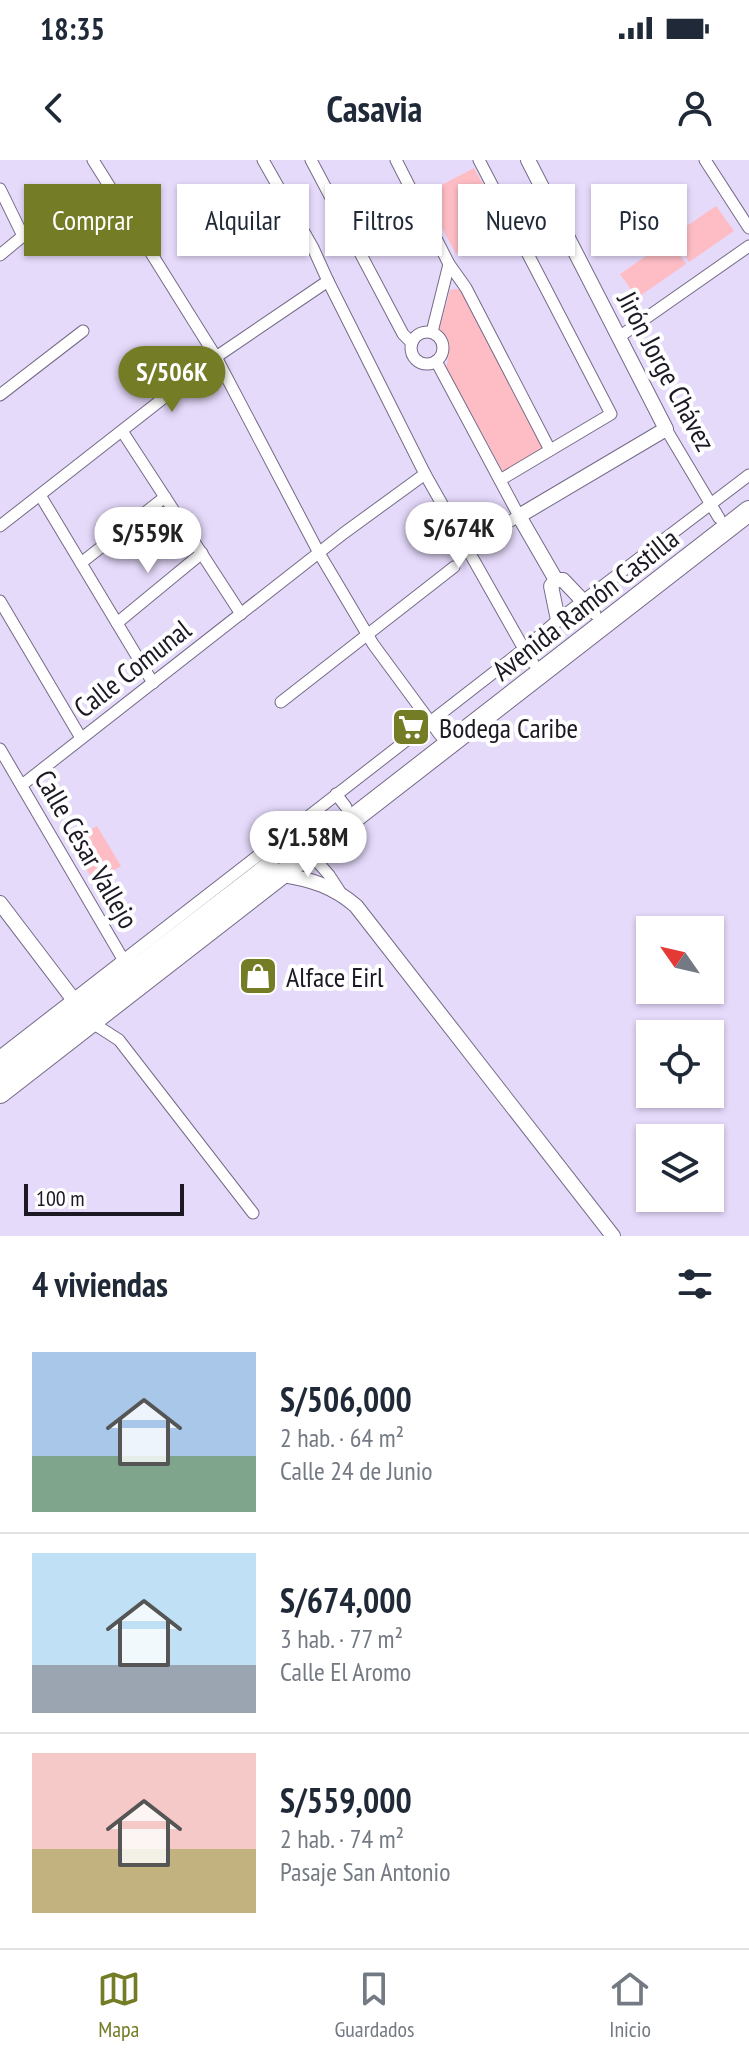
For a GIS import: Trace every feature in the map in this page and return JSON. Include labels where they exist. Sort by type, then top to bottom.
[{"type":"highway","name":"Avenida Ramón Castilla","points":[[0,1074],[82,1011],[282,875],[341,801],[714,512],[749,495]]},
{"type":"highway","name":"Avenida Ramón Castilla","points":[[0,1093],[127,967],[230,888],[305,848],[749,511]]},
{"type":"street","points":[[93,160],[216,357],[319,553],[368,635],[435,728]]},
{"type":"street","points":[[263,160],[313,248],[425,474],[528,656],[558,620],[589,608],[563,580],[556,580]]},
{"type":"street","points":[[311,160],[403,334],[412,343]]},
{"type":"street","points":[[396,160],[550,450]]},
{"type":"street","points":[[479,160],[611,414],[500,480]]},
{"type":"street","name":"Jirón Jorge Chávez","points":[[528,160],[666,429],[714,512]]},
{"type":"street","points":[[705,160],[749,228]]},
{"type":"street","points":[[0,189],[23,236],[0,255]]},
{"type":"street","points":[[619,337],[749,246]]},
{"type":"street","points":[[432,332],[449,264]]},
{"type":"street","points":[[0,526],[216,357],[328,281]]},
{"type":"street","points":[[0,395],[83,331]]},
{"type":"street","points":[[422,332],[432,332],[440,338],[444,348],[440,358],[427,364],[418,361],[412,353],[412,343],[422,332]]},
{"type":"street","points":[[436,361],[556,580]]},
{"type":"street","points":[[466,547],[666,429]]},
{"type":"street","points":[[122,431],[241,614]]},
{"type":"street","name":"Calle Comunal","points":[[22,785],[425,474]]},
{"type":"street","points":[[714,512],[749,475]]},
{"type":"street","points":[[40,495],[153,683]]},
{"type":"street","points":[[81,563],[165,497]]},
{"type":"street","points":[[117,623],[202,553]]},
{"type":"street","points":[[281,702],[454,567]]},
{"type":"street","points":[[556,580],[551,586],[558,620]]},
{"type":"street","points":[[0,601],[81,738]]},
{"type":"street","name":"Calle César Vallejo","points":[[0,749],[127,967]]},
{"type":"street","points":[[230,888],[341,801]]},
{"type":"street","points":[[305,848],[342,895]]},
{"type":"street","points":[[282,875],[319,883],[356,906],[613,1236]]},
{"type":"street","points":[[0,903],[82,1011],[119,1040],[253,1213]]},
{"type":"street","points":[[0,1056],[82,1011]]},
{"type":"shaded area","points":[[474,168],[483,184],[458,184],[456,254],[442,228],[442,185]]},
{"type":"shaded area","points":[[716,206],[734,231],[689,262],[685,256],[687,226]]},
{"type":"shaded area","points":[[646,256],[680,256],[686,264],[637,298],[620,274]]},
{"type":"shaded area","points":[[450,290],[462,290],[543,446],[541,452],[503,472],[446,367],[447,348],[439,330]]},
{"type":"shaded area","points":[[97,826],[121,866],[94,882],[70,842]]},
{"type":"place","name":"Bodega Caribe","points":[[411,727]]},
{"type":"place","name":"Alface Eirl","points":[[258,976]]}]
